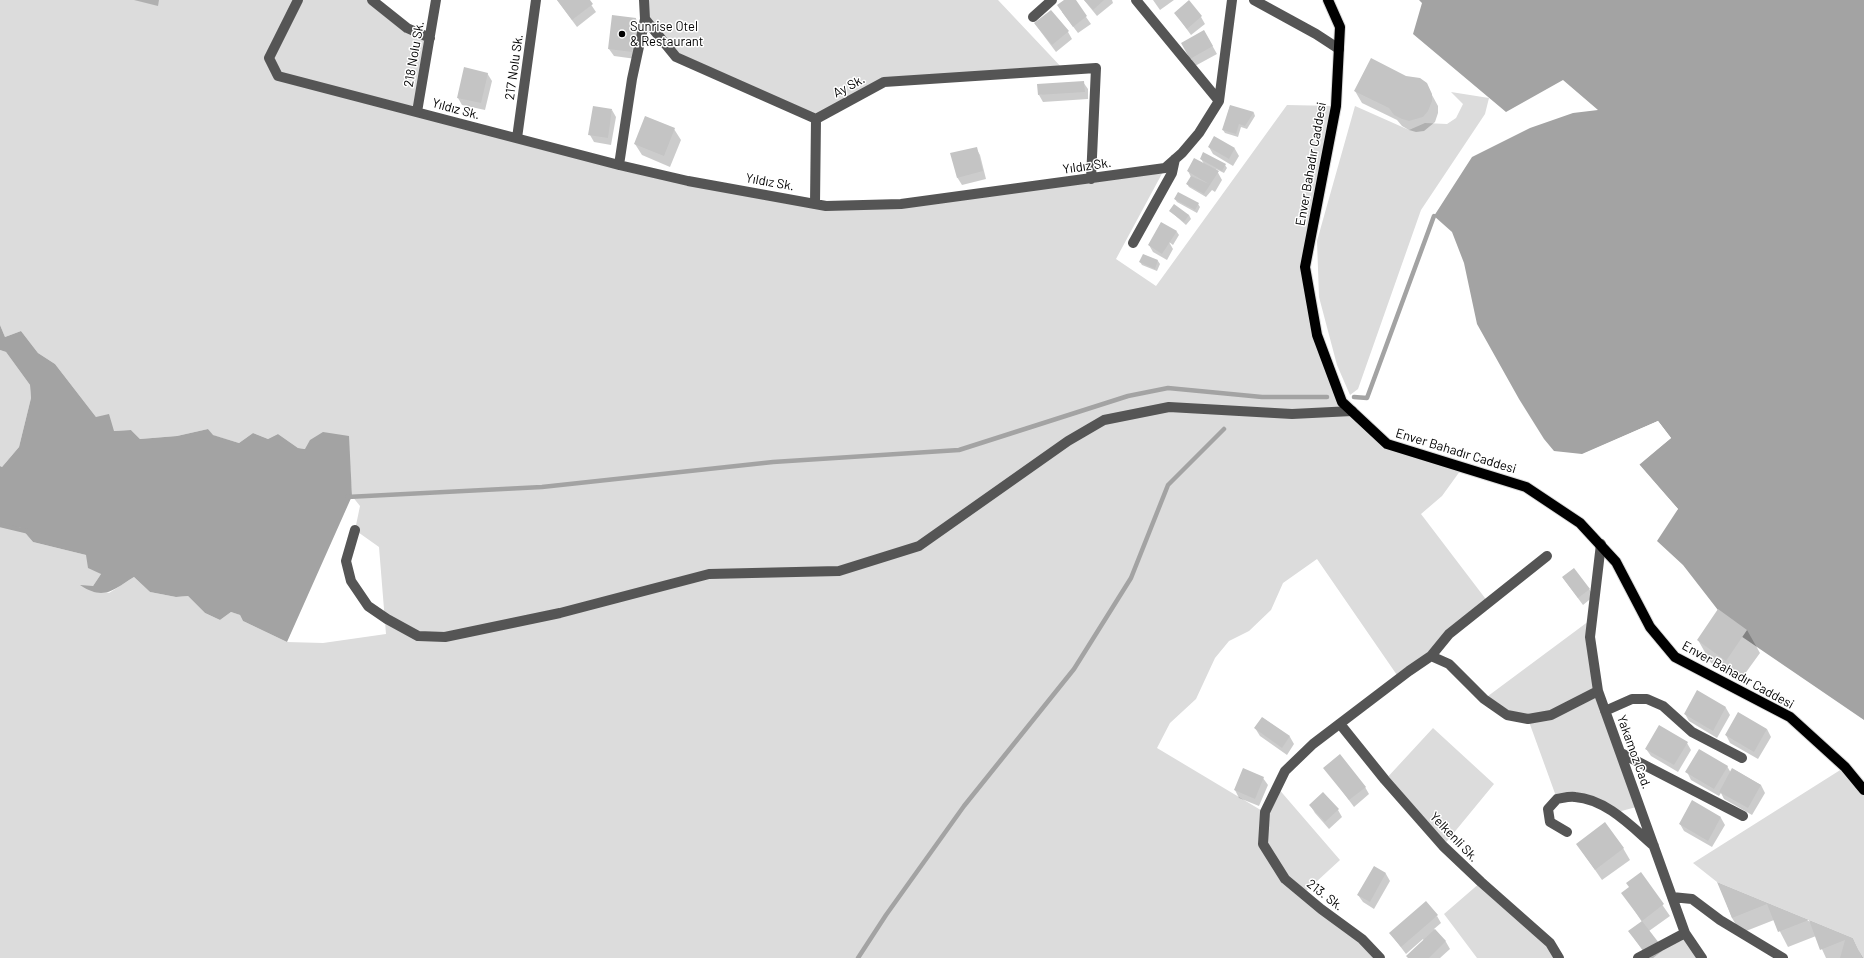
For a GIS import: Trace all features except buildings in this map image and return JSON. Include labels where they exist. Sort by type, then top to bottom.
[{"type":"main road","name":"Enver Bahadır Caddesi","points":[[1328,0],[1340,27],[1336,106],[1306,267],[1318,335],[1342,402],[1387,444],[1526,487],[1580,523],[1616,562],[1650,627],[1675,657],[1790,718],[1845,767],[1864,790]]},
{"type":"street","name":"Yıldız Sk.","points":[[298,0],[269,58],[278,76],[619,165],[688,181],[826,206],[901,204],[1165,168],[1199,134],[1219,102],[1232,0]]},
{"type":"street","points":[[372,0],[407,28],[430,38]]},
{"type":"street","name":"218 Nolu Sk.","points":[[417,112],[436,0]]},
{"type":"street","name":"217 Nolu Sk.","points":[[517,138],[536,0]]},
{"type":"street","points":[[619,165],[632,79],[645,19],[644,0]]},
{"type":"street","points":[[1034,17],[1052,0]]},
{"type":"street","points":[[1136,0],[1219,102]]},
{"type":"street","points":[[1254,0],[1316,34],[1339,49]]},
{"type":"street","points":[[645,19],[676,57],[816,119],[815,204]]},
{"type":"street","name":"Ay Sk.","points":[[816,119],[884,82],[1096,68],[1091,179]]},
{"type":"street","points":[[1133,243],[1172,173],[1175,159]]},
{"type":"street","points":[[355,530],[346,561],[351,581],[368,606],[387,619],[418,636],[445,638],[560,613],[710,574],[839,572],[919,546],[1068,441],[1104,420],[1169,407],[1292,414],[1352,411]]},
{"type":"street","name":"Yakamoz Cad.","points":[[1601,544],[1590,637],[1598,691],[1685,933],[1702,958]]},
{"type":"street","points":[[1340,724],[1431,656],[1449,634],[1547,556]]},
{"type":"street","points":[[1431,656],[1449,664],[1484,699],[1507,715],[1528,719],[1551,715],[1598,691]]},
{"type":"street","points":[[1606,711],[1632,699],[1647,699],[1663,706],[1692,732],[1742,758]]},
{"type":"street","name":"213. Sk.","points":[[1340,724],[1314,744],[1285,771],[1265,812],[1262,844],[1285,879],[1321,909],[1362,939],[1380,958]]},
{"type":"street","name":"Yelkenli Sk.","points":[[1340,724],[1384,780],[1443,846],[1550,943],[1559,958]]},
{"type":"street","points":[[1621,753],[1743,816]]},
{"type":"street","points":[[1567,832],[1550,822],[1548,809],[1557,799],[1575,797],[1592,800],[1614,813],[1654,846]]},
{"type":"street","points":[[1672,897],[1692,899],[1720,920],[1782,958]]},
{"type":"street","points":[[1638,958],[1685,933]]},
{"type":"shaded area","points":[[0,0],[372,0],[430,38],[417,112],[619,165],[826,206],[901,204],[1165,168],[1116,259],[1156,286],[1287,105],[1336,106],[1305,267],[1317,335],[1342,402],[1387,444],[1463,467],[1442,496],[1421,514],[1488,602],[1399,678],[1317,559],[1283,583],[1271,610],[1249,631],[1229,641],[1215,658],[1196,699],[1170,723],[1157,748],[1264,812],[1277,787],[1340,860],[1303,894],[1380,958],[0,958],[0,525],[21,528],[33,542],[86,555],[101,574],[93,586],[109,593],[134,577],[150,592],[176,597],[188,596],[205,613],[220,620],[231,612],[240,615],[243,621],[287,642],[323,643],[386,634],[379,547],[355,530],[360,506],[352,496],[348,437],[306,449],[298,448],[278,434],[268,439],[253,433],[239,443],[212,435],[208,429],[177,436],[140,439],[131,430],[113,431],[96,417],[55,364],[38,353],[21,331],[5,337],[0,325]]},
{"type":"shaded area","points":[[644,0],[998,0],[1064,70],[884,82],[816,119],[676,57],[645,19]]},
{"type":"shaded area","points":[[1419,0],[1864,0],[1864,720],[1735,632],[1683,565],[1657,541],[1678,509],[1639,464],[1671,438],[1658,421],[1582,454],[1554,451],[1544,439],[1519,399],[1477,324],[1464,263],[1452,232],[1434,216],[1472,157],[1530,128],[1573,113],[1598,110],[1563,80],[1506,112],[1413,34],[1422,3]]},
{"type":"shaded area","points":[[1451,92],[1489,98],[1485,114],[1421,210],[1358,389],[1350,395],[1337,365],[1319,297],[1317,241],[1355,106],[1409,130],[1425,123],[1447,124],[1456,118],[1463,104]]},
{"type":"shaded area","points":[[0,325],[5,337],[21,331],[38,353],[55,364],[96,417],[109,414],[114,431],[131,430],[140,439],[177,436],[208,429],[213,435],[239,443],[253,433],[268,439],[278,434],[298,448],[305,449],[310,440],[323,432],[349,436],[352,496],[287,642],[243,621],[240,615],[231,612],[220,620],[205,613],[188,596],[176,597],[150,592],[134,577],[108,592],[102,593],[88,590],[80,585],[93,586],[101,574],[88,568],[86,555],[33,542],[21,528],[0,525],[0,466],[2,467],[19,447],[31,398],[30,385],[6,352],[0,350]]},
{"type":"shaded area","points":[[0,350],[6,352],[30,385],[31,398],[19,447],[2,467],[0,466]]},
{"type":"shaded area","points":[[1593,618],[1598,691],[1640,806],[1614,813],[1592,800],[1557,799],[1528,719],[1484,699]]},
{"type":"shaded area","points":[[1433,728],[1494,784],[1443,846],[1385,780]]},
{"type":"shaded area","points":[[1845,767],[1864,790],[1864,958],[1862,958],[1853,938],[1717,882],[1693,863]]},
{"type":"shaded area","points":[[1481,882],[1559,958],[1477,958],[1444,914]]},
{"type":"shaded area","points":[[1685,933],[1702,958],[1638,958]]},
{"type":"pier","points":[[1658,421],[1671,438],[1639,465],[1678,509],[1674,512],[1676,509],[1637,465],[1669,437],[1658,423],[1581,455]]},
{"type":"waterway","points":[[1354,397],[1367,398],[1434,216]]},
{"type":"waterway","points":[[347,497],[542,487],[773,462],[959,450],[1128,396],[1168,388],[1262,397],[1327,397]]},
{"type":"waterway","points":[[858,958],[886,915],[964,806],[1074,669],[1131,578],[1168,485],[1224,429]]},
{"type":"waterway","points":[[0,525],[30,532]]},
{"type":"place","name":"Sunrise Otel & Restaurant","points":[[622,34]]}]
